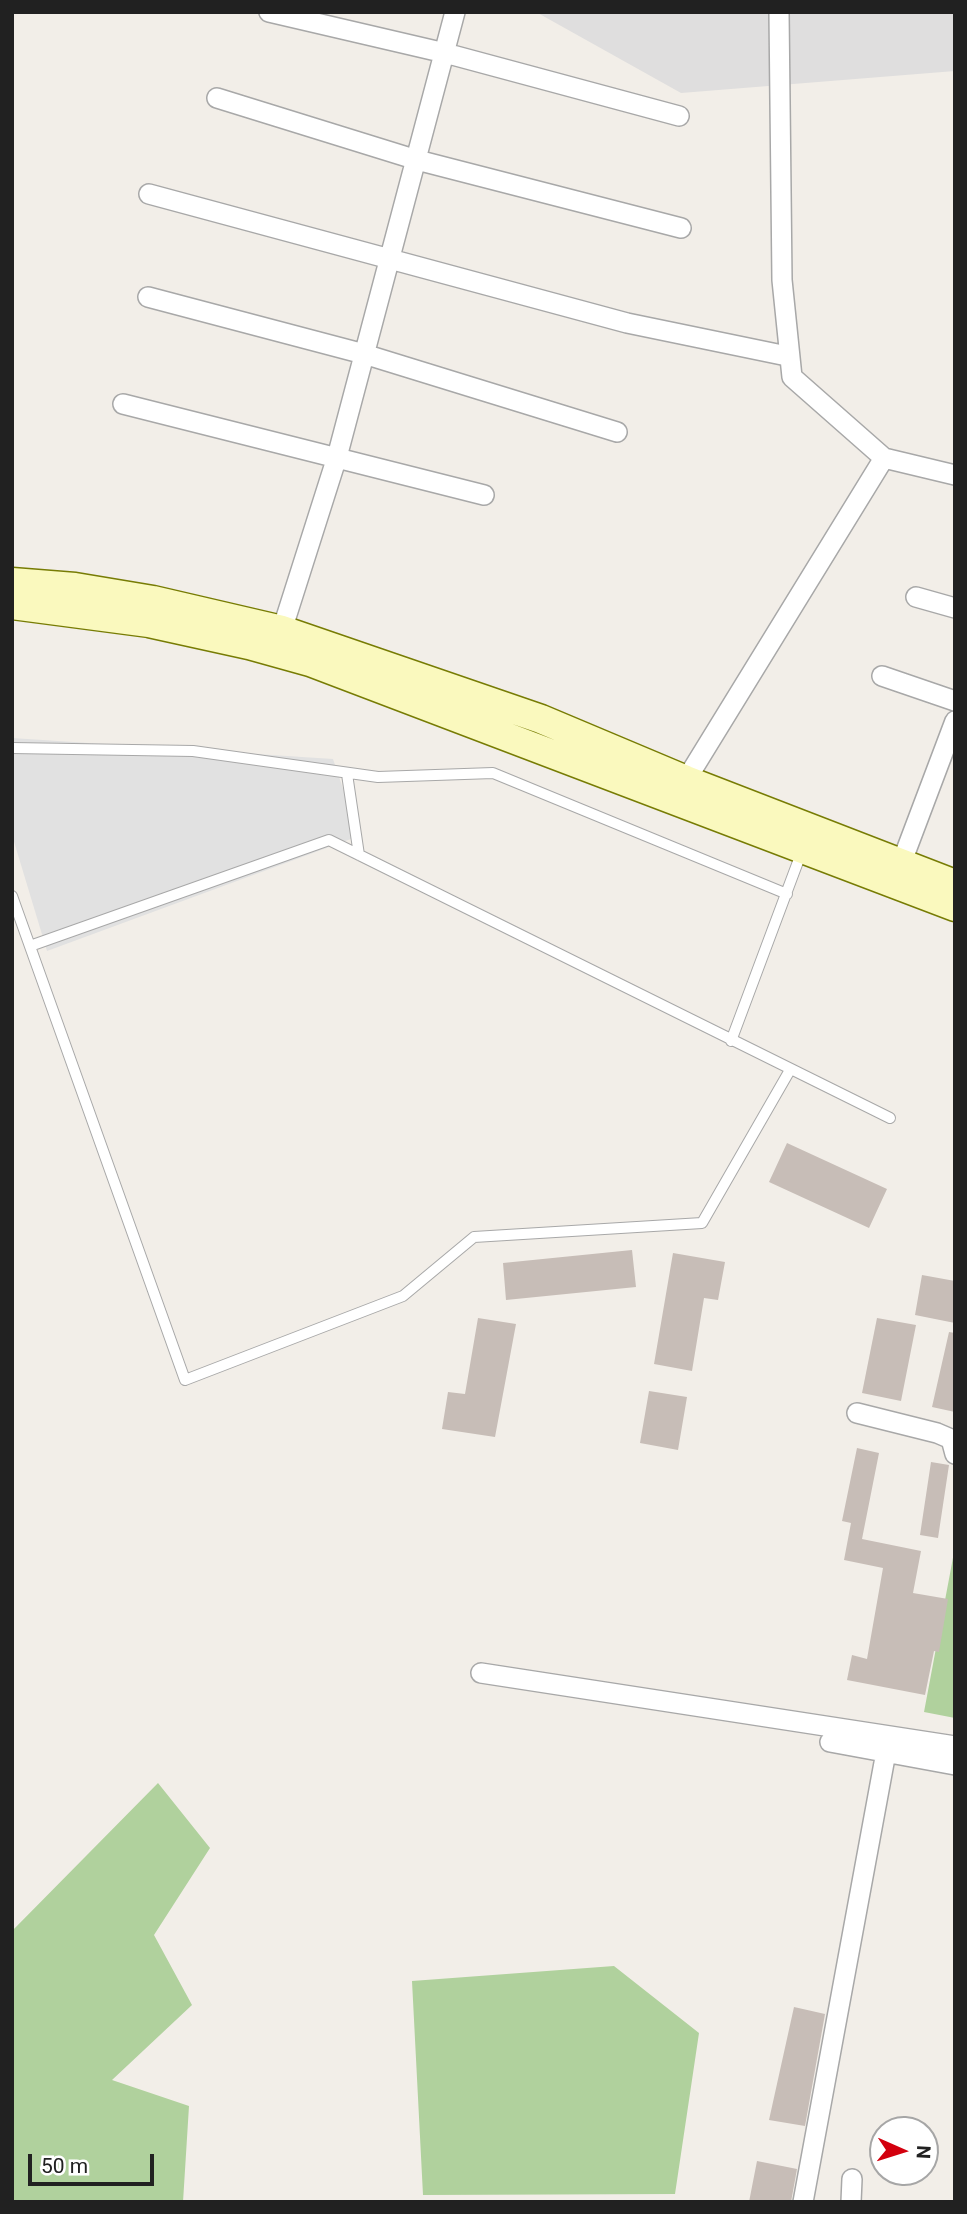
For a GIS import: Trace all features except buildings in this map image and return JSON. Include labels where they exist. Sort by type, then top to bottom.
[{"type":"main road","points":[[12,582],[75,587],[153,600],[282,630],[541,719],[686,780],[955,884]]},
{"type":"main road","points":[[12,605],[149,623],[310,662],[955,907]]},
{"type":"street","points":[[269,12],[445,53],[679,116]]},
{"type":"street","points":[[282,630],[337,457],[455,12]]},
{"type":"street","points":[[779,12],[782,280],[787,356],[792,377],[884,458],[955,475]]},
{"type":"street","points":[[217,98],[417,160],[681,228]]},
{"type":"street","points":[[149,194],[627,323],[787,356]]},
{"type":"street","points":[[148,297],[364,354],[617,432]]},
{"type":"street","points":[[123,404],[484,495]]},
{"type":"street","points":[[686,780],[884,458]]},
{"type":"street","points":[[916,597],[955,608]]},
{"type":"street","points":[[882,676],[955,701]]},
{"type":"street","points":[[901,864],[955,721]]},
{"type":"street","points":[[857,1413],[937,1433],[951,1439],[955,1454]]},
{"type":"street","points":[[481,1673],[955,1746]]},
{"type":"street","points":[[830,1742],[955,1765]]},
{"type":"street","points":[[803,2202],[886,1752]]},
{"type":"street","points":[[851,2202],[852,2179]]},
{"type":"lane","points":[[12,748],[192,751],[378,777],[493,773],[787,894]]},
{"type":"lane","points":[[347,774],[359,855]]},
{"type":"lane","points":[[30,946],[329,840],[890,1118]]},
{"type":"lane","points":[[731,1041],[802,850]]},
{"type":"lane","points":[[12,896],[185,1380],[403,1296],[474,1237],[702,1223],[790,1070]]},
{"type":"shaded area","points":[[536,12],[955,12],[955,71],[681,93]]},
{"type":"shaded area","points":[[12,738],[333,759],[359,836],[47,951],[12,835]]},
{"type":"green space","points":[[955,1547],[955,1718],[924,1712]]},
{"type":"green space","points":[[158,1783],[210,1848],[154,1935],[192,2005],[112,2080],[189,2106],[183,2202],[12,2202],[12,1931]]},
{"type":"green space","points":[[614,1966],[699,2033],[675,2194],[423,2195],[412,1981]]}]
